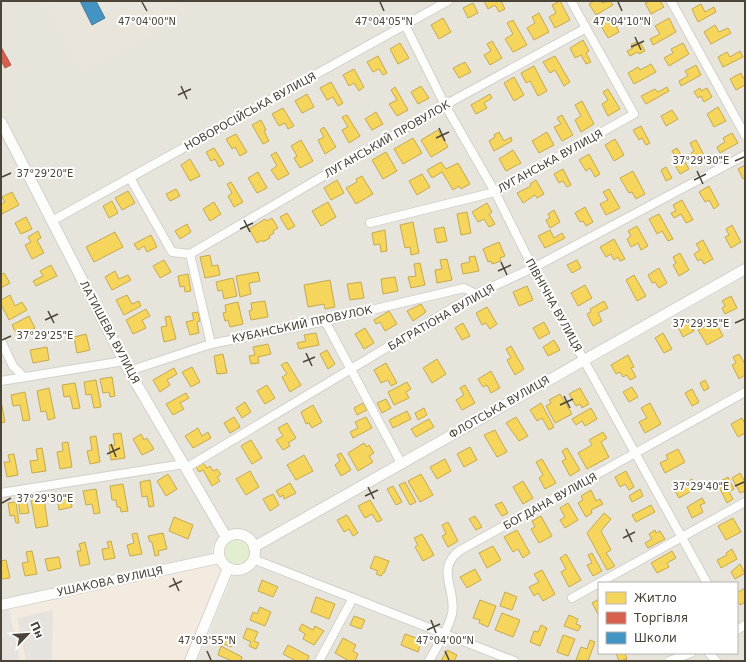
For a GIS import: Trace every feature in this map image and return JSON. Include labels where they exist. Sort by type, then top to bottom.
[{"type":"street","name":"НОВОРОСІЙСЬКА ВУЛИЦЯ","points":[[52,221],[448,1]]},
{"type":"street","points":[[571,1],[586,28]]},
{"type":"street","points":[[671,1],[745,135]]},
{"type":"street","name":"ПІВНІЧНА ВУЛИЦЯ","points":[[405,25],[445,105],[495,192],[533,268],[706,582]]},
{"type":"street","name":"ЛУГАНСЬКИЙ ПРОВУЛОК","points":[[190,254],[445,105],[586,28]]},
{"type":"street","name":"ЛУГАНСЬКА ВУЛИЦЯ","points":[[370,223],[495,192],[634,114],[586,28]]},
{"type":"street","name":"ЛАТИШЕВА ВУЛИЦЯ","points":[[1,122],[124,361],[226,537]]},
{"type":"street","name":"БАГРАТІОНА ВУЛИЦЯ","points":[[185,466],[351,370],[476,294],[533,268],[745,156]]},
{"type":"street","points":[[130,178],[172,252],[190,254],[211,344]]},
{"type":"street","name":"ФЛОТСЬКА ВУЛИЦЯ","points":[[254,547],[745,269]]},
{"type":"street","name":"КУБАНСЬКИЙ ПРОВУЛОК","points":[[130,370],[211,344],[325,321],[464,288],[476,294]]},
{"type":"street","points":[[325,321],[401,464]]},
{"type":"street","points":[[1,341],[13,366],[24,376]]},
{"type":"street","points":[[4,380],[124,361]]},
{"type":"street","points":[[4,380],[13,371],[13,366]]},
{"type":"street","name":"БОГДАНА ВУЛИЦЯ","points":[[429,661],[444,634],[452,614],[447,572],[448,564],[452,557],[460,551],[634,453],[745,392]]},
{"type":"street","points":[[1,493],[185,466]]},
{"type":"street","points":[[601,582],[745,502]]},
{"type":"street","points":[[232,535],[246,537],[254,547],[253,559],[249,565],[242,569],[235,570],[228,568],[220,558],[219,551],[221,543],[226,537],[232,535]]},
{"type":"street","name":"УШАКОВА ВУЛИЦЯ","points":[[1,605],[220,558]]},
{"type":"street","points":[[253,559],[514,661]]},
{"type":"street","points":[[190,661],[228,568]]},
{"type":"street","points":[[572,598],[598,584]]},
{"type":"street","points":[[319,661],[353,598]]},
{"type":"street","points":[[668,661],[688,654]]},
{"type":"shaded area","points":[[1,1],[745,1],[745,262],[256,540],[249,531],[242,528],[227,530],[131,363],[1,111]]},
{"type":"shaded area","points":[[45,1],[180,1],[187,15],[81,70]]},
{"type":"shaded area","points":[[1,132],[219,535],[212,547],[212,555],[1,599]]},
{"type":"shaded area","points":[[745,276],[745,661],[197,661],[232,576],[245,575],[251,571],[259,560],[260,550]]},
{"type":"shaded area","points":[[215,564],[221,571],[184,661],[52,661],[52,611],[17,618],[26,661],[20,661],[9,609]]},
{"type":"shaded area","points":[[9,609],[20,661],[1,661],[1,611]]},
{"type":"shaded area","points":[[53,610],[52,661],[26,661],[17,618]]},
{"type":"green space","points":[[232,540],[242,540],[249,547],[249,557],[242,564],[232,564],[225,557],[225,547]]},
{"type":"building: Житло","points":[[484,1],[501,1],[505,9],[499,12],[495,5],[488,9]]},
{"type":"building: Житло","points":[[560,1],[570,20],[555,28],[549,17],[556,13],[552,5]]},
{"type":"building: Житло","points":[[594,1],[601,1],[602,3],[610,1],[613,5],[596,15],[589,4]]},
{"type":"building: Житло","points":[[650,1],[660,1],[664,7],[651,14],[645,3]]},
{"type":"building: Житло","points":[[473,3],[478,13],[468,18],[463,8]]},
{"type":"building: Житло","points":[[701,4],[705,12],[714,7],[716,12],[698,22],[692,9]]},
{"type":"building: Житло","points":[[539,13],[549,32],[534,40],[527,28],[535,23],[532,17]]},
{"type":"building: Житло","points":[[443,18],[451,32],[439,39],[431,25]]},
{"type":"building: Житло","points":[[612,18],[619,32],[608,38],[600,24]]},
{"type":"building: Житло","points":[[669,18],[676,32],[653,45],[650,39],[660,34],[655,26]]},
{"type":"building: Житло","points":[[513,20],[527,45],[513,52],[505,39],[513,34],[507,23]]},
{"type":"building: Житло","points":[[715,25],[719,32],[728,28],[731,33],[711,44],[704,32]]},
{"type":"building: Житло","points":[[583,40],[589,51],[586,53],[591,62],[586,64],[581,55],[575,58],[570,48]]},
{"type":"building: Житло","points":[[492,41],[502,58],[490,65],[484,55],[491,51],[487,44]]},
{"type":"building: Житло","points":[[636,42],[638,44],[640,42],[645,51],[639,54],[638,52],[630,56],[627,51],[633,48],[631,45]]},
{"type":"building: Житло","points":[[400,43],[409,58],[398,64],[390,49]]},
{"type":"building: Житло","points":[[683,43],[689,54],[669,66],[664,58],[673,53],[671,49]]},
{"type":"building: Житло","points":[[740,51],[743,57],[723,67],[718,57],[727,52],[730,57]]},
{"type":"building: Житло","points":[[378,56],[387,73],[383,75],[379,69],[373,72],[367,62]]},
{"type":"building: Житло","points":[[555,56],[570,82],[564,86],[555,70],[550,73],[543,62]]},
{"type":"building: Житло","points":[[465,62],[471,72],[459,78],[453,68]]},
{"type":"building: Житло","points":[[651,64],[656,72],[634,84],[628,73],[638,67],[640,70]]},
{"type":"building: Житло","points":[[696,65],[701,75],[681,86],[679,81],[688,76],[685,71]]},
{"type":"building: Житло","points":[[534,66],[547,91],[538,96],[530,81],[526,83],[521,73]]},
{"type":"building: Житло","points":[[354,69],[364,87],[359,91],[354,83],[349,86],[343,75]]},
{"type":"building: Житло","points":[[741,73],[743,78],[745,77],[745,85],[736,90],[730,79]]},
{"type":"building: Житло","points":[[514,77],[524,95],[514,101],[504,83]]},
{"type":"building: Житло","points":[[331,82],[343,103],[338,106],[333,97],[327,100],[320,88]]},
{"type":"building: Житло","points":[[421,86],[429,98],[418,104],[411,92]]},
{"type":"building: Житло","points":[[395,87],[408,110],[397,116],[389,104],[397,100],[391,90]]},
{"type":"building: Житло","points":[[667,87],[669,91],[646,104],[641,96],[655,89],[658,92]]},
{"type":"building: Житло","points":[[700,88],[701,91],[707,88],[712,97],[704,102],[701,96],[698,98],[694,92]]},
{"type":"building: Житло","points":[[608,89],[620,109],[608,116],[602,104],[608,100],[603,92]]},
{"type":"building: Житло","points":[[307,94],[314,107],[302,113],[295,101]]},
{"type":"building: Житло","points":[[490,94],[492,98],[484,103],[487,108],[476,114],[471,105]]},
{"type":"building: Житло","points":[[582,101],[594,124],[581,132],[575,120],[581,116],[575,105]]},
{"type":"building: Житло","points":[[718,107],[726,121],[714,127],[707,114]]},
{"type":"building: Житло","points":[[283,108],[294,126],[288,129],[285,123],[279,126],[272,114]]},
{"type":"building: Житло","points":[[672,110],[678,119],[666,126],[661,116]]},
{"type":"building: Житло","points":[[376,112],[383,124],[372,130],[365,119]]},
{"type":"building: Житло","points":[[347,115],[360,136],[349,143],[342,130],[348,127],[342,117]]},
{"type":"building: Житло","points":[[562,115],[573,135],[562,141],[554,127],[561,124],[557,118]]},
{"type":"building: Житло","points":[[261,120],[269,141],[263,144],[252,125]]},
{"type":"building: Житло","points":[[641,126],[650,143],[646,145],[642,138],[639,140],[633,130]]},
{"type":"building: Житло","points":[[324,127],[336,147],[325,154],[318,140],[324,137],[320,130]]},
{"type":"building: Житло","points":[[438,130],[448,147],[431,157],[421,140]]},
{"type":"building: Житло","points":[[499,132],[504,141],[511,137],[512,141],[494,151],[489,141]]},
{"type":"building: Житло","points":[[547,132],[554,145],[539,153],[532,141]]},
{"type":"building: Житло","points":[[732,133],[738,143],[720,153],[717,147],[725,142],[723,138]]},
{"type":"building: Житло","points":[[236,134],[247,152],[240,156],[235,147],[232,149],[226,139]]},
{"type":"building: Житло","points":[[413,138],[422,153],[403,164],[394,149]]},
{"type":"building: Житло","points":[[615,139],[624,155],[614,161],[605,145]]},
{"type":"building: Житло","points":[[301,140],[313,161],[300,168],[294,158],[297,156],[291,146]]},
{"type":"building: Житло","points":[[696,140],[706,159],[697,164],[691,153],[694,151],[690,143]]},
{"type":"building: Житло","points":[[214,148],[224,164],[219,167],[215,159],[211,161],[206,152]]},
{"type":"building: Житло","points":[[677,148],[689,169],[680,174],[673,161],[677,159],[672,151]]},
{"type":"building: Житло","points":[[513,150],[521,163],[506,171],[499,159]]},
{"type":"building: Житло","points":[[276,152],[289,174],[278,180],[271,170],[277,166],[271,155]]},
{"type":"building: Житло","points":[[386,152],[397,171],[383,179],[372,160]]},
{"type":"building: Житло","points":[[589,154],[600,174],[595,177],[590,168],[586,171],[579,160]]},
{"type":"building: Житло","points":[[190,159],[200,176],[190,181],[181,165]]},
{"type":"building: Житло","points":[[441,162],[446,169],[458,163],[470,184],[461,189],[459,186],[453,190],[442,172],[432,178],[427,170]]},
{"type":"building: Житло","points":[[745,165],[745,178],[743,179],[738,169]]},
{"type":"building: Житло","points":[[666,167],[672,178],[666,181],[661,170]]},
{"type":"building: Житло","points":[[563,169],[571,185],[567,187],[563,181],[559,183],[554,174]]},
{"type":"building: Житло","points":[[633,171],[645,194],[636,199],[632,192],[629,193],[620,178]]},
{"type":"building: Житло","points":[[258,172],[267,188],[257,193],[248,178]]},
{"type":"building: Житло","points":[[422,174],[430,187],[417,195],[409,181]]},
{"type":"building: Житло","points":[[362,176],[373,194],[356,204],[346,188],[357,182],[356,179]]},
{"type":"building: Житло","points":[[337,180],[344,193],[331,200],[324,188]]},
{"type":"building: Житло","points":[[536,180],[544,194],[537,198],[535,195],[523,203],[517,193],[531,186],[530,184]]},
{"type":"building: Житло","points":[[231,182],[243,202],[234,207],[228,196],[232,193],[227,184]]},
{"type":"building: Житло","points":[[709,186],[719,205],[714,209],[709,200],[705,202],[699,192]]},
{"type":"building: Житло","points":[[176,189],[180,196],[170,201],[166,194]]},
{"type":"building: Житло","points":[[609,189],[620,208],[606,215],[600,204],[608,200],[603,192]]},
{"type":"building: Житло","points":[[128,191],[135,203],[122,210],[115,198]]},
{"type":"building: Житло","points":[[12,192],[19,205],[2,214],[1,204],[5,202],[2,197]]},
{"type":"building: Житло","points":[[682,200],[693,220],[686,223],[681,214],[674,218],[671,213],[676,211],[673,205]]},
{"type":"building: Житло","points":[[112,201],[118,213],[109,218],[103,206]]},
{"type":"building: Житло","points":[[214,202],[221,214],[210,221],[203,209]]},
{"type":"building: Житло","points":[[328,202],[336,217],[321,226],[312,211]]},
{"type":"building: Житло","points":[[487,203],[492,212],[489,214],[495,224],[489,227],[484,219],[478,222],[472,212]]},
{"type":"building: Житло","points":[[585,207],[593,222],[586,226],[583,221],[580,222],[575,213]]},
{"type":"building: Житло","points":[[554,210],[560,222],[550,228],[546,220],[550,218],[548,214]]},
{"type":"building: Житло","points":[[467,212],[471,233],[461,235],[457,214]]},
{"type":"building: Житло","points":[[287,213],[295,226],[288,230],[280,217]]},
{"type":"building: Житло","points":[[659,214],[673,239],[668,241],[662,231],[657,234],[649,219]]},
{"type":"building: Житло","points":[[26,217],[32,229],[21,234],[15,223]]},
{"type":"building: Житло","points":[[272,218],[278,228],[269,236],[270,238],[263,242],[262,240],[257,243],[249,229],[265,219],[267,221]]},
{"type":"building: Житло","points":[[413,222],[419,253],[411,255],[410,247],[405,248],[400,225]]},
{"type":"building: Житло","points":[[187,224],[191,232],[180,239],[175,231]]},
{"type":"building: Житло","points":[[732,225],[741,242],[731,248],[725,237],[729,235],[726,229]]},
{"type":"building: Житло","points":[[637,226],[648,246],[641,250],[638,243],[631,247],[627,239],[631,236],[628,231]]},
{"type":"building: Житло","points":[[444,227],[447,241],[437,243],[434,229]]},
{"type":"building: Житло","points":[[385,230],[387,251],[381,252],[380,244],[374,245],[372,233]]},
{"type":"building: Житло","points":[[550,230],[554,238],[562,233],[565,238],[545,248],[538,236]]},
{"type":"building: Житло","points":[[38,231],[41,238],[37,240],[44,253],[32,259],[25,245],[31,242],[28,237]]},
{"type":"building: Житло","points":[[115,232],[123,247],[94,262],[86,247]]},
{"type":"building: Житло","points":[[151,235],[157,247],[147,252],[144,246],[138,250],[134,244]]},
{"type":"building: Житло","points":[[614,239],[625,259],[620,261],[618,257],[614,260],[611,254],[606,257],[600,247]]},
{"type":"building: Житло","points":[[703,240],[713,259],[704,264],[701,259],[698,261],[694,254],[700,250],[696,244]]},
{"type":"building: Житло","points":[[499,242],[505,256],[500,258],[501,261],[492,264],[491,261],[488,262],[483,249]]},
{"type":"building: Житло","points":[[680,253],[689,270],[679,276],[673,265],[676,263],[673,257]]},
{"type":"building: Житло","points":[[210,255],[212,266],[218,265],[220,275],[205,278],[200,257]]},
{"type":"building: Житло","points":[[475,256],[479,271],[463,274],[461,264],[470,262],[469,257]]},
{"type":"building: Житло","points":[[447,259],[452,280],[437,283],[435,270],[442,269],[440,260]]},
{"type":"building: Житло","points":[[164,260],[171,272],[160,278],[153,266]]},
{"type":"building: Житло","points":[[577,260],[581,268],[572,273],[567,265]]},
{"type":"building: Житло","points":[[420,263],[425,285],[411,288],[408,277],[416,276],[414,264]]},
{"type":"building: Житло","points":[[51,265],[57,276],[36,286],[33,281],[43,276],[40,271]]},
{"type":"building: Житло","points":[[659,268],[667,283],[659,288],[655,282],[652,283],[648,275]]},
{"type":"building: Житло","points":[[115,271],[119,279],[128,275],[131,280],[112,290],[105,277]]},
{"type":"building: Житло","points":[[258,272],[260,281],[249,283],[251,294],[240,297],[236,276]]},
{"type":"building: Житло","points":[[4,273],[10,283],[1,288],[1,275]]},
{"type":"building: Житло","points":[[188,274],[191,291],[185,292],[184,286],[180,287],[178,276]]},
{"type":"building: Житло","points":[[634,275],[646,296],[637,301],[626,280]]},
{"type":"building: Житло","points":[[395,277],[398,291],[383,294],[381,279]]},
{"type":"building: Житло","points":[[233,278],[237,296],[224,299],[222,290],[218,291],[216,282]]},
{"type":"building: Житло","points":[[330,280],[335,307],[325,309],[324,304],[308,307],[304,285]]},
{"type":"building: Житло","points":[[361,282],[364,298],[350,300],[347,284]]},
{"type":"building: Житло","points":[[585,285],[592,298],[578,306],[571,293]]},
{"type":"building: Житло","points":[[527,286],[533,300],[519,306],[513,292]]},
{"type":"building: Житло","points":[[10,295],[15,306],[22,302],[27,310],[9,320],[1,304],[1,300]]},
{"type":"building: Житло","points":[[127,295],[132,304],[139,301],[141,306],[124,315],[116,300]]},
{"type":"building: Житло","points":[[731,296],[737,308],[725,314],[722,308],[725,306],[722,301]]},
{"type":"building: Житло","points":[[265,301],[268,317],[251,320],[249,311],[252,310],[251,303]]},
{"type":"building: Житло","points":[[604,301],[608,308],[598,313],[602,321],[593,326],[587,314],[591,312],[590,309]]},
{"type":"building: Житло","points":[[238,302],[243,324],[230,327],[228,320],[225,321],[223,313],[226,312],[225,305]]},
{"type":"building: Житло","points":[[421,304],[426,312],[413,321],[407,311]]},
{"type":"building: Житло","points":[[487,307],[497,324],[490,329],[486,323],[482,325],[476,313]]},
{"type":"building: Житло","points":[[146,309],[150,316],[142,320],[146,328],[133,334],[126,320]]},
{"type":"building: Житло","points":[[389,311],[397,324],[385,331],[380,322],[376,324],[374,320]]},
{"type":"building: Житло","points":[[198,312],[200,321],[197,322],[199,333],[190,335],[186,322],[194,320],[192,313]]},
{"type":"building: Житло","points":[[29,316],[35,328],[18,337],[12,325]]},
{"type":"building: Житло","points":[[170,316],[176,339],[164,342],[161,327],[167,326],[165,317]]},
{"type":"building: Житло","points":[[688,321],[694,331],[683,337],[678,327]]},
{"type":"building: Житло","points":[[715,321],[723,336],[707,345],[698,330]]},
{"type":"building: Житло","points":[[544,322],[550,333],[539,339],[533,328]]},
{"type":"building: Житло","points":[[463,323],[470,336],[462,340],[455,328]]},
{"type":"building: Житло","points":[[365,328],[374,343],[364,349],[355,334]]},
{"type":"building: Житло","points":[[316,333],[319,345],[299,349],[297,343],[306,341],[304,335]]},
{"type":"building: Житло","points":[[663,333],[672,349],[664,353],[655,338]]},
{"type":"building: Житло","points":[[86,334],[90,350],[77,353],[74,337]]},
{"type":"building: Житло","points":[[554,340],[560,350],[548,356],[543,347]]},
{"type":"building: Житло","points":[[268,344],[271,354],[258,357],[259,363],[251,364],[249,356],[255,355],[253,347]]},
{"type":"building: Житло","points":[[511,346],[524,369],[515,375],[507,360],[511,358],[506,349]]},
{"type":"building: Житло","points":[[47,347],[49,360],[33,363],[30,350]]},
{"type":"building: Житло","points":[[327,350],[335,364],[328,369],[320,354]]},
{"type":"building: Житло","points":[[223,354],[227,373],[217,374],[214,356]]},
{"type":"building: Житло","points":[[739,354],[745,364],[745,375],[739,379],[732,365],[736,363],[733,357]]},
{"type":"building: Житло","points":[[628,355],[634,367],[631,368],[636,377],[630,380],[627,375],[623,377],[620,372],[616,374],[611,365]]},
{"type":"building: Житло","points":[[437,359],[446,374],[432,383],[423,368]]},
{"type":"building: Житло","points":[[287,362],[301,385],[290,392],[282,377],[287,374],[281,365]]},
{"type":"building: Житло","points":[[386,363],[397,383],[391,386],[388,380],[381,383],[374,370]]},
{"type":"building: Житло","points":[[192,367],[200,382],[191,387],[182,372]]},
{"type":"building: Житло","points":[[174,368],[177,374],[167,380],[170,385],[160,392],[153,380]]},
{"type":"building: Житло","points":[[491,371],[500,388],[491,393],[487,385],[483,387],[478,379]]},
{"type":"building: Житло","points":[[112,377],[115,396],[110,397],[109,392],[103,393],[100,379]]},
{"type":"building: Житло","points":[[96,380],[101,407],[94,408],[91,394],[86,395],[84,382]]},
{"type":"building: Житло","points":[[705,380],[709,388],[704,391],[700,383]]},
{"type":"building: Житло","points":[[407,382],[411,389],[406,392],[409,398],[394,405],[388,392]]},
{"type":"building: Житло","points":[[75,383],[80,408],[73,409],[70,396],[64,397],[62,385]]},
{"type":"building: Житло","points":[[267,385],[275,398],[265,404],[257,391]]},
{"type":"building: Житло","points":[[465,385],[475,403],[462,410],[456,400],[464,395],[460,388]]},
{"type":"building: Житло","points":[[632,387],[638,397],[629,402],[623,392]]},
{"type":"building: Житло","points":[[49,388],[55,418],[48,420],[46,411],[41,412],[37,391]]},
{"type":"building: Житло","points":[[580,388],[589,404],[582,408],[580,404],[576,406],[569,394]]},
{"type":"building: Житло","points":[[692,389],[699,402],[692,406],[685,393]]},
{"type":"building: Житло","points":[[25,392],[30,420],[23,421],[20,405],[13,406],[11,395]]},
{"type":"building: Житло","points":[[186,393],[189,398],[180,403],[184,409],[173,415],[166,404]]},
{"type":"building: Житло","points":[[560,394],[572,414],[555,423],[546,406],[551,403],[549,400]]},
{"type":"building: Житло","points":[[386,399],[391,408],[382,413],[377,403]]},
{"type":"building: Житло","points":[[1,401],[5,422],[1,423]]},
{"type":"building: Житло","points":[[245,402],[251,412],[242,418],[236,408]]},
{"type":"building: Житло","points":[[363,403],[367,410],[357,415],[354,408]]},
{"type":"building: Житло","points":[[541,403],[554,427],[549,430],[542,418],[537,421],[530,410]]},
{"type":"building: Житло","points":[[650,403],[661,424],[645,433],[639,422],[647,418],[641,408]]},
{"type":"building: Житло","points":[[313,405],[322,422],[312,428],[309,423],[306,424],[301,412]]},
{"type":"building: Житло","points":[[424,408],[427,415],[418,420],[415,413]]},
{"type":"building: Житло","points":[[591,408],[597,419],[585,426],[582,421],[576,425],[572,419]]},
{"type":"building: Житло","points":[[407,411],[411,419],[393,428],[389,420]]},
{"type":"building: Житло","points":[[234,417],[240,427],[230,433],[224,423]]},
{"type":"building: Житло","points":[[366,417],[372,428],[353,438],[350,432],[358,428],[355,422]]},
{"type":"building: Житло","points":[[516,417],[528,436],[519,441],[506,423]]},
{"type":"building: Житло","points":[[742,418],[745,424],[745,433],[738,437],[731,424]]},
{"type":"building: Житло","points":[[429,419],[434,427],[416,437],[411,429]]},
{"type":"building: Житло","points":[[287,423],[296,438],[288,443],[290,446],[283,450],[276,440],[283,436],[278,428]]},
{"type":"building: Житло","points":[[198,428],[202,436],[208,432],[211,438],[193,448],[185,436]]},
{"type":"building: Житло","points":[[495,430],[507,452],[497,457],[484,435]]},
{"type":"building: Житло","points":[[603,432],[607,438],[601,442],[609,457],[587,469],[578,453],[592,445],[589,440]]},
{"type":"building: Житло","points":[[121,433],[125,458],[111,460],[109,445],[115,445],[113,434]]},
{"type":"building: Житло","points":[[141,434],[144,440],[147,438],[154,449],[142,455],[133,439]]},
{"type":"building: Житло","points":[[96,436],[100,462],[90,464],[87,451],[92,450],[90,437]]},
{"type":"building: Житло","points":[[251,440],[262,458],[252,464],[241,446]]},
{"type":"building: Житло","points":[[68,442],[72,467],[60,469],[57,452],[63,451],[62,443]]},
{"type":"building: Житло","points":[[364,443],[367,447],[369,445],[374,453],[369,456],[373,462],[358,471],[348,453]]},
{"type":"building: Житло","points":[[470,447],[477,460],[464,467],[457,454]]},
{"type":"building: Житло","points":[[42,448],[46,471],[32,473],[30,461],[38,460],[36,449]]},
{"type":"building: Житло","points":[[567,448],[580,470],[570,476],[562,461],[566,459],[562,451]]},
{"type":"building: Житло","points":[[678,449],[685,462],[665,473],[660,463],[668,459],[666,455]]},
{"type":"building: Житло","points":[[341,453],[351,470],[341,476],[335,465],[340,461],[337,455]]},
{"type":"building: Житло","points":[[14,454],[18,475],[7,477],[4,462],[10,462],[8,455]]},
{"type":"building: Житло","points":[[304,455],[313,471],[296,480],[287,465]]},
{"type":"building: Житло","points":[[445,459],[451,471],[437,479],[430,467]]},
{"type":"building: Житло","points":[[542,459],[556,483],[545,489],[539,478],[543,475],[536,462]]},
{"type":"building: Житло","points":[[203,463],[207,468],[210,466],[213,471],[217,469],[221,474],[217,477],[220,481],[212,486],[203,470],[199,472],[196,467]]},
{"type":"building: Житло","points":[[250,471],[259,487],[246,495],[236,479]]},
{"type":"building: Житло","points":[[626,471],[634,487],[629,490],[625,484],[620,487],[615,477]]},
{"type":"building: Житло","points":[[740,473],[745,482],[745,491],[740,493],[732,478]]},
{"type":"building: Житло","points":[[168,474],[177,489],[166,496],[157,481]]},
{"type":"building: Житло","points":[[421,474],[433,495],[420,502],[408,481]]},
{"type":"building: Житло","points":[[728,477],[734,489],[729,492],[733,499],[727,503],[717,483]]},
{"type":"building: Житло","points":[[692,479],[697,488],[679,498],[674,489]]},
{"type":"building: Житло","points":[[150,480],[154,506],[149,507],[147,496],[142,497],[140,482]]},
{"type":"building: Житло","points":[[523,481],[533,498],[523,504],[513,487]]},
{"type":"building: Житло","points":[[405,482],[416,502],[410,505],[399,485]]},
{"type":"building: Житло","points":[[290,483],[296,493],[284,499],[283,495],[280,497],[276,491]]},
{"type":"building: Житло","points":[[123,484],[128,511],[121,512],[120,507],[117,507],[116,500],[112,500],[110,486]]},
{"type":"building: Житло","points":[[393,486],[402,502],[396,505],[387,489]]},
{"type":"building: Житло","points":[[96,489],[100,513],[94,514],[92,504],[86,505],[83,491]]},
{"type":"building: Житло","points":[[640,489],[643,496],[632,502],[629,496]]},
{"type":"building: Житло","points":[[591,490],[596,501],[600,499],[603,504],[591,510],[592,513],[586,517],[578,503],[583,500],[581,496]]},
{"type":"building: Житло","points":[[273,494],[279,505],[270,511],[263,499]]},
{"type":"building: Житло","points":[[70,495],[72,507],[59,510],[57,497]]},
{"type":"building: Житло","points":[[26,497],[29,513],[20,514],[18,498]]},
{"type":"building: Житло","points":[[44,498],[48,526],[36,528],[31,500]]},
{"type":"building: Житло","points":[[702,498],[705,503],[700,505],[703,512],[692,518],[687,507]]},
{"type":"building: Житло","points":[[370,500],[382,520],[377,522],[372,514],[365,518],[358,506]]},
{"type":"building: Житло","points":[[16,502],[19,523],[16,523],[14,515],[10,516],[8,503]]},
{"type":"building: Житло","points":[[502,502],[508,513],[502,516],[495,505]]},
{"type":"building: Житло","points":[[568,503],[578,520],[565,528],[560,520],[565,517],[560,508]]},
{"type":"building: Житло","points":[[651,505],[655,512],[636,522],[632,515]]},
{"type":"building: Житло","points":[[604,513],[611,519],[601,531],[611,550],[606,553],[615,566],[607,570],[587,533]]},
{"type":"building: Житло","points":[[347,515],[358,533],[353,536],[349,529],[344,532],[337,520]]},
{"type":"building: Житло","points":[[475,516],[482,527],[476,530],[469,519]]},
{"type":"building: Житло","points":[[541,516],[552,536],[539,543],[531,529],[535,527],[532,521]]},
{"type":"building: Житло","points":[[174,517],[193,525],[188,539],[169,531]]},
{"type":"building: Житло","points":[[733,518],[741,532],[726,540],[718,526]]},
{"type":"building: Житло","points":[[448,522],[458,541],[448,547],[442,536],[446,534],[442,525]]},
{"type":"building: Житло","points":[[517,530],[530,553],[523,558],[518,549],[513,552],[504,537]]},
{"type":"building: Житло","points":[[655,530],[656,533],[660,531],[665,539],[648,548],[645,543],[652,539],[649,534]]},
{"type":"building: Житло","points":[[137,533],[142,554],[130,556],[127,545],[134,543],[132,534]]},
{"type":"building: Житло","points":[[163,533],[167,549],[158,551],[159,555],[155,556],[152,542],[150,542],[148,536]]},
{"type":"building: Житло","points":[[422,534],[434,555],[423,561],[415,547],[418,545],[414,538]]},
{"type":"building: Житло","points":[[111,541],[115,558],[104,560],[102,549],[109,548],[107,542]]},
{"type":"building: Житло","points":[[85,542],[90,564],[80,566],[77,551],[81,551],[79,544]]},
{"type":"building: Житло","points":[[493,546],[501,560],[487,568],[479,553]]},
{"type":"building: Житло","points":[[732,549],[737,559],[721,568],[717,560],[727,555],[726,553]]},
{"type":"building: Житло","points":[[32,551],[37,574],[25,576],[22,563],[28,562],[26,552]]},
{"type":"building: Житло","points":[[672,551],[676,558],[667,563],[669,567],[657,573],[651,563]]},
{"type":"building: Житло","points":[[592,553],[602,571],[593,576],[587,565],[592,563],[588,555]]},
{"type":"building: Житло","points":[[566,554],[581,580],[569,587],[561,572],[566,569],[560,558]]},
{"type":"building: Житло","points":[[375,556],[389,561],[384,573],[381,576],[376,574],[378,571],[370,568]]},
{"type":"building: Житло","points":[[59,557],[61,568],[48,571],[45,559]]},
{"type":"building: Житло","points":[[6,560],[10,578],[1,579],[1,561]]},
{"type":"building: Житло","points":[[740,564],[745,573],[735,579],[731,572]]},
{"type":"building: Житло","points":[[475,569],[481,580],[467,588],[460,577]]},
{"type":"building: Житло","points":[[542,570],[555,594],[543,601],[538,593],[534,596],[529,587],[539,582],[534,574]]},
{"type":"building: Житло","points":[[262,580],[278,587],[273,597],[258,591]]},
{"type":"building: Житло","points":[[745,588],[745,602],[740,605],[738,602],[738,592]]},
{"type":"building: Житло","points":[[505,592],[517,597],[512,610],[500,606]]},
{"type":"building: Житло","points":[[316,597],[335,604],[329,619],[311,612]]},
{"type":"building: Житло","points":[[480,600],[496,606],[488,627],[479,623],[480,620],[473,618]]},
{"type":"building: Житло","points":[[598,600],[598,614],[592,603]]},
{"type":"building: Житло","points":[[260,607],[271,612],[265,626],[250,620],[253,612],[257,614]]},
{"type":"building: Житло","points":[[502,613],[520,620],[513,637],[495,630]]},
{"type":"building: Житло","points":[[569,615],[578,619],[576,624],[581,626],[578,631],[564,626]]},
{"type":"building: Житло","points":[[354,616],[365,620],[361,629],[350,625]]},
{"type":"building: Житло","points":[[302,624],[313,630],[315,626],[324,631],[314,645],[303,639],[305,634],[299,630]]},
{"type":"building: Житло","points":[[541,625],[547,628],[540,646],[530,642],[534,631],[538,632]]},
{"type":"building: Житло","points":[[247,628],[258,632],[254,641],[259,643],[256,649],[249,646],[251,642],[243,638]]},
{"type":"building: Житло","points":[[405,634],[422,640],[418,652],[401,645]]},
{"type":"building: Житло","points":[[563,635],[575,639],[568,656],[557,652]]},
{"type":"building: Житло","points":[[225,636],[234,640],[231,647],[222,643]]},
{"type":"building: Житло","points":[[343,638],[356,645],[353,651],[358,654],[355,661],[349,661],[335,653]]},
{"type":"building: Житло","points":[[590,640],[595,642],[588,661],[576,660],[581,647],[587,649]]},
{"type":"building: Житло","points":[[288,645],[309,656],[307,661],[296,661],[283,654]]},
{"type":"building: Житло","points":[[221,646],[242,657],[241,661],[232,661],[218,655]]},
{"type":"building: Житло","points":[[447,650],[457,655],[454,661],[441,661]]},
{"type":"building: Житло","points":[[616,654],[625,654],[627,659],[619,661]]},
{"type":"building: Торгівля","points":[[1,47],[11,65],[5,68],[1,60]]},
{"type":"building: Школи","points":[[80,1],[96,1],[105,18],[92,25]]}]
